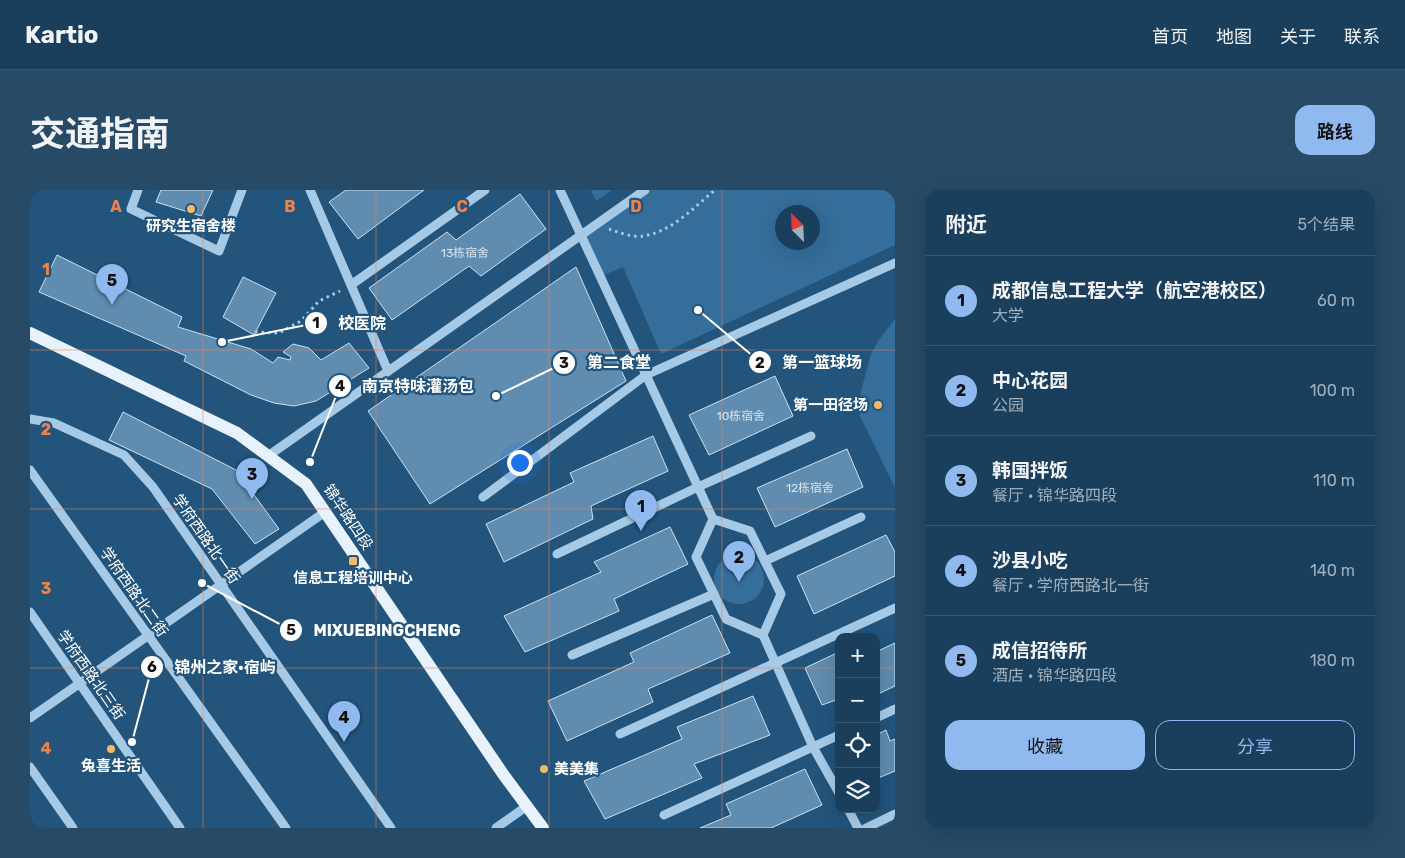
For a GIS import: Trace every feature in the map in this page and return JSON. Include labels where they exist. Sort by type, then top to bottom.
[{"type":"main road","name":"锦华路四段","points":[[30,334],[237,433],[306,484],[543,828]]},
{"type":"street","points":[[138,190],[130,209],[219,251],[242,190]]},
{"type":"street","points":[[310,190],[388,371]]},
{"type":"street","points":[[351,285],[485,190]]},
{"type":"street","points":[[560,190],[714,519],[750,531],[781,594],[763,635]]},
{"type":"street","points":[[268,456],[645,190]]},
{"type":"street","points":[[483,497],[646,376],[895,263]]},
{"type":"street","name":"学府西路北一街","points":[[30,419],[54,423],[124,455],[153,487],[391,828]]},
{"type":"street","points":[[557,554],[698,486],[811,436]]},
{"type":"street","name":"学府西路北二街","points":[[30,470],[286,828]]},
{"type":"street","points":[[30,718],[325,512]]},
{"type":"street","points":[[765,562],[861,517]]},
{"type":"street","points":[[714,519],[696,557],[726,619],[763,635],[813,747],[835,786]]},
{"type":"street","points":[[572,655],[714,594]]},
{"type":"street","points":[[620,734],[895,608]]},
{"type":"street","name":"学府西路北三街","points":[[30,612],[180,828]]},
{"type":"street","points":[[880,716],[895,709]]},
{"type":"street","points":[[664,816],[835,737]]},
{"type":"street","points":[[30,767],[74,828]]},
{"type":"street","points":[[496,828],[527,806]]},
{"type":"street","points":[[850,813],[858,828]]},
{"type":"street","points":[[866,828],[895,814]]},
{"type":"path","points":[[596,224],[620,233],[642,237],[667,229],[716,190]]},
{"type":"path","points":[[255,332],[279,333],[301,321],[320,301],[351,285]]},
{"type":"shaded area","points":[[591,190],[612,190],[596,201]]},
{"type":"shaded area","points":[[645,190],[895,190],[895,245],[661,354],[623,267],[600,277],[581,235]]},
{"type":"shaded area","name":"第一田径场","points":[[895,319],[895,488],[860,416],[860,395],[871,354],[880,338]]},
{"type":"shaded area","points":[[739,554],[748,556],[759,565],[764,579],[762,588],[753,599],[739,604],[730,602],[719,593],[714,579],[716,570],[725,559]]},
{"type":"building","name":"研究生宿舍楼","points":[[161,190],[213,190],[201,216],[156,202]]},
{"type":"building","points":[[346,190],[424,190],[358,239],[329,202]]},
{"type":"building","points":[[520,194],[546,229],[481,276],[469,266],[392,320],[369,288],[447,232],[456,240]]},
{"type":"building","points":[[57,255],[182,317],[178,327],[251,349],[273,363],[278,357],[290,360],[291,357],[283,352],[293,344],[309,348],[321,360],[349,343],[369,368],[316,401],[294,406],[274,403],[251,395],[184,361],[186,356],[39,292]]},
{"type":"building","points":[[576,267],[626,381],[430,504],[368,411]]},
{"type":"building","points":[[243,277],[276,293],[254,335],[223,317]]},
{"type":"building","points":[[775,376],[793,416],[709,455],[689,415]]},
{"type":"building","points":[[123,412],[236,470],[279,529],[255,544],[212,489],[109,440]]},
{"type":"building","points":[[653,436],[668,471],[591,506],[593,519],[504,562],[486,524],[574,482],[570,473]]},
{"type":"building","points":[[847,449],[863,487],[775,527],[757,488]]},
{"type":"building","points":[[670,527],[688,564],[614,599],[619,611],[525,652],[504,616],[601,572],[594,562]]},
{"type":"building","points":[[886,535],[895,552],[895,576],[814,614],[797,576]]},
{"type":"building","points":[[712,615],[730,653],[648,689],[653,702],[567,741],[548,701],[634,662],[630,653]]},
{"type":"building","points":[[895,643],[895,686],[880,693],[880,678],[880,650]]},
{"type":"building","points":[[835,654],[835,700],[822,705],[805,668]]},
{"type":"building","points":[[753,696],[770,735],[694,764],[702,778],[605,819],[584,781],[682,739],[677,727]]},
{"type":"building","points":[[886,730],[890,741],[895,739],[895,771],[880,777],[880,768],[880,733]]},
{"type":"building","points":[[805,769],[822,805],[771,828],[700,828],[731,815],[726,804]]},
{"type":"place","name":"研究生宿舍楼","points":[[191,209]]},
{"type":"place","name":"成信招待所","points":[[112,305]]},
{"type":"place","name":"第一篮球场","points":[[698,310]]},
{"type":"place","name":"校医院","points":[[222,342]]},
{"type":"place","name":"第二食堂","points":[[496,396]]},
{"type":"place","name":"第一田径场","points":[[878,405]]},
{"type":"place","name":"南京特味灌汤包","points":[[310,462]]},
{"type":"place","name":"韩国拌饭","points":[[252,499]]},
{"type":"place","name":"成都信息工程大学（航空港校区）","points":[[641,531]]},
{"type":"place","name":"信息工程培训中心","points":[[353,561]]},
{"type":"place","name":"中心花园","points":[[739,582]]},
{"type":"place","name":"MIXUEBINGCHENG","points":[[202,583]]},
{"type":"place","name":"锦州之家·宿屿","points":[[132,742]]},
{"type":"place","name":"沙县小吃","points":[[344,742]]},
{"type":"place","name":"兔喜生活","points":[[111,749]]},
{"type":"place","name":"美美集","points":[[544,769]]}]
